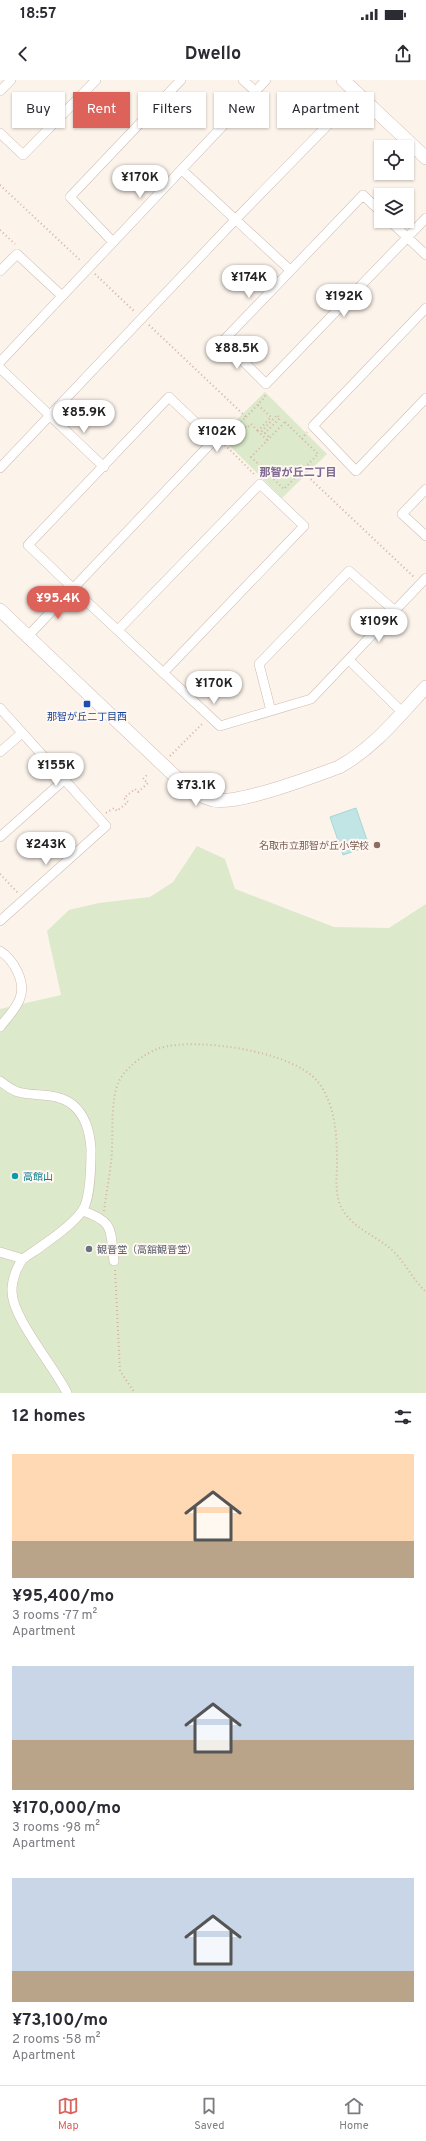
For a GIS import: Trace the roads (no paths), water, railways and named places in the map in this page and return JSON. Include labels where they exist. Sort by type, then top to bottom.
[{"type":"street","points":[[0,91],[11,80]]},
{"type":"street","points":[[0,132],[23,155],[96,80]]},
{"type":"street","points":[[114,242],[70,198],[181,80]]},
{"type":"street","points":[[243,80],[255,91]]},
{"type":"street","points":[[0,362],[266,80]]},
{"type":"street","points":[[343,80],[356,92]]},
{"type":"street","points":[[374,109],[426,158]]},
{"type":"street","points":[[0,468],[236,219],[325,128]]},
{"type":"street","points":[[182,170],[290,270]]},
{"type":"street","points":[[374,205],[363,195],[223,341],[266,384],[426,218]]},
{"type":"street","points":[[397,228],[426,255]]},
{"type":"street","points":[[0,271],[16,254],[62,296]]},
{"type":"street","points":[[426,308],[313,426],[356,471],[426,398]]},
{"type":"street","points":[[0,368],[104,467]]},
{"type":"street","points":[[28,636],[74,589],[214,440],[169,397],[104,467],[28,545],[74,589],[163,673],[220,726],[312,699],[395,611],[422,579]]},
{"type":"street","points":[[118,630],[260,484],[304,526],[163,673]]},
{"type":"street","points":[[426,489],[402,514],[426,536]]},
{"type":"street","points":[[271,712],[259,664],[349,571],[395,611]]},
{"type":"street","points":[[0,610],[190,790],[214,800],[245,798],[339,767],[365,750],[426,687]]},
{"type":"street","points":[[349,660],[402,712]]},
{"type":"street","points":[[0,708],[106,826],[0,921]]},
{"type":"street","points":[[0,752],[22,733]]},
{"type":"street","points":[[0,837],[64,780]]},
{"type":"street","points":[[0,951],[15,966],[21,982],[20,998],[0,1027]]},
{"type":"street","points":[[0,1081],[18,1092],[58,1097],[72,1104],[82,1114],[90,1140],[90,1182],[83,1210],[44,1245],[23,1259],[13,1279],[13,1305],[26,1328],[58,1376],[67,1393]]},
{"type":"street","points":[[83,1210],[103,1219],[110,1226],[114,1261]]},
{"type":"street","points":[[0,1252],[23,1259]]},
{"type":"water","points":[[356,808],[369,846],[343,855],[330,817]]},
{"type":"place","name":"那智が丘二丁目西","points":[[87,704]]},
{"type":"place","name":"名取市立那智が丘小学校","points":[[377,845]]},
{"type":"place","name":"高館山","points":[[15,1176]]},
{"type":"place","name":"観音堂（高舘観音堂）","points":[[89,1249]]},
{"type":"district","name":"那智が丘二丁目","points":[[298,472]]}]
